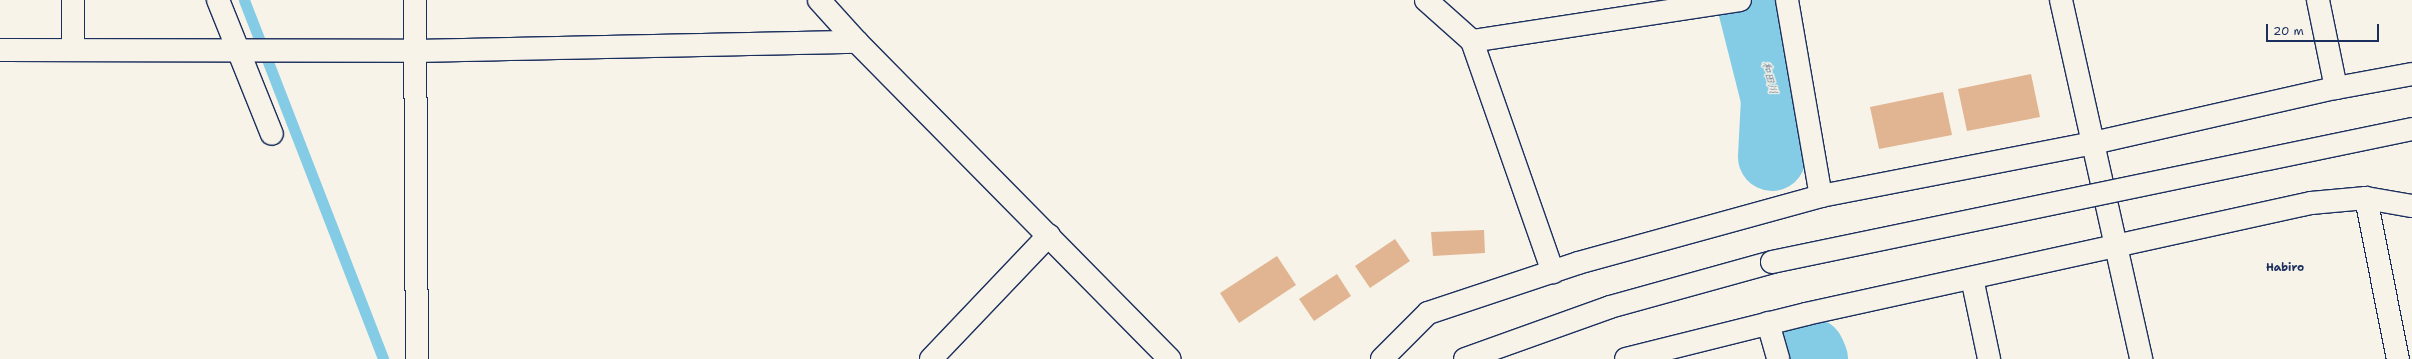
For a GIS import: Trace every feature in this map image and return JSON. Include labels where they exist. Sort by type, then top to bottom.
[{"type":"street","points":[[73,0],[73,50]]},
{"type":"street","points":[[218,0],[240,50],[272,134]]},
{"type":"street","points":[[414,0],[418,359]]},
{"type":"street","points":[[819,0],[857,42],[1170,359]]},
{"type":"street","points":[[1426,0],[1472,41],[1553,272]]},
{"type":"street","points":[[1786,0],[1821,196]]},
{"type":"street","points":[[2061,0],[2140,359]]},
{"type":"street","points":[[2318,0],[2336,88]]},
{"type":"street","points":[[1472,41],[1731,1]]},
{"type":"street","points":[[0,50],[415,51],[857,42]]},
{"type":"street","points":[[1382,359],[1428,313],[1553,272],[1821,196],[2093,143],[2336,88],[2412,74]]},
{"type":"street","points":[[1465,359],[1610,307],[1772,262],[2412,129]]},
{"type":"street","points":[[2105,199],[2216,174]]},
{"type":"street","points":[[1626,359],[1768,323],[2311,203],[2366,198],[2412,206]]},
{"type":"street","points":[[2366,198],[2398,359]]},
{"type":"street","points":[[931,359],[1049,235]]},
{"type":"street","points":[[1972,278],[1989,359]]},
{"type":"street","points":[[1768,323],[1778,359]]},
{"type":"building","points":[[2031,74],[2040,117],[1967,131],[1958,89]]},
{"type":"building","points":[[1943,92],[1952,135],[1879,149],[1870,107]]},
{"type":"building","points":[[1484,230],[1485,253],[1433,256],[1431,232]]},
{"type":"building","points":[[1395,239],[1410,261],[1370,288],[1355,266]]},
{"type":"building","points":[[1277,256],[1296,285],[1239,323],[1220,293]]},
{"type":"building","points":[[1337,274],[1351,296],[1314,321],[1299,299]]},
{"type":"waterway","points":[[244,0],[383,359]]},
{"type":"waterway","name":"和田川","points":[[1750,0],[1775,99],[1772,157]]},
{"type":"waterway","name":"和田川","points":[[1811,352],[1814,359]]},
{"type":"district","name":"Habiro","points":[[2285,268]]}]
